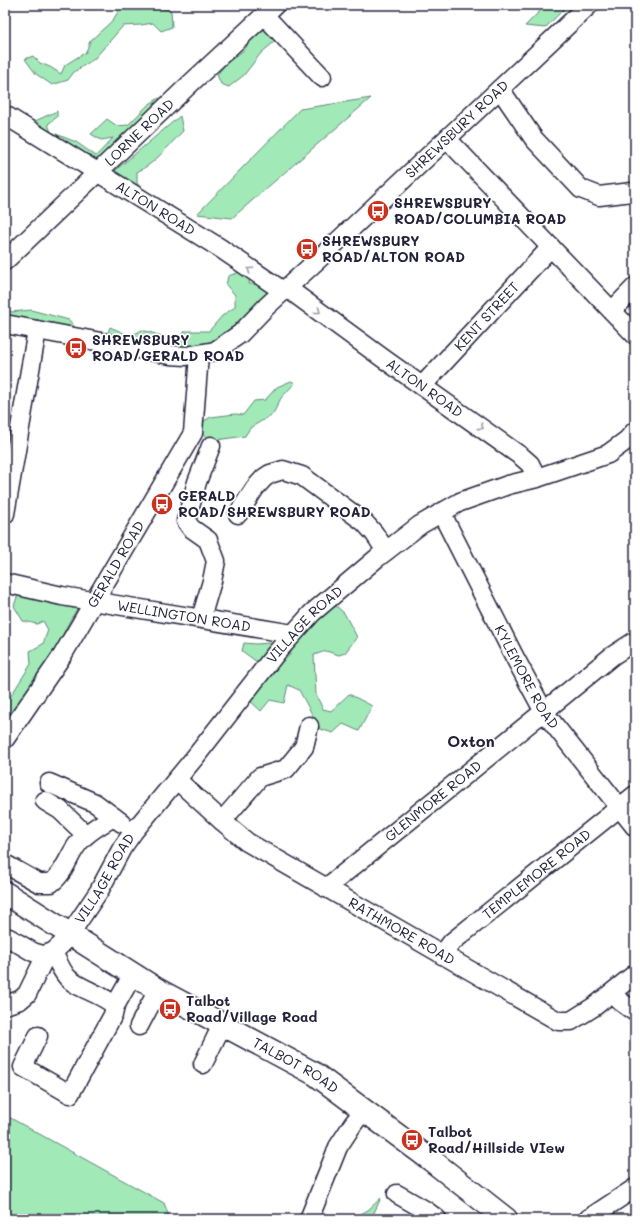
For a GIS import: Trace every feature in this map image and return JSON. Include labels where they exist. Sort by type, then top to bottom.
[{"type":"main road","name":"TALBOT ROAD","points":[[5,893],[158,990],[314,1074],[431,1160],[506,1219]]},
{"type":"street","name":"SHREWSBURY ROAD","points":[[5,324],[170,355],[199,355],[215,351],[240,334],[285,290],[590,5]]},
{"type":"street","points":[[269,10],[322,78]]},
{"type":"street","name":"LORNE ROAD","points":[[5,261],[269,10]]},
{"type":"street","points":[[500,89],[534,139],[581,189],[599,196],[632,192]]},
{"type":"street","name":"ALTON ROAD","points":[[5,115],[285,290],[522,457],[530,464],[537,478]]},
{"type":"street","points":[[447,139],[635,335]]},
{"type":"street","name":"KENT STREET","points":[[422,386],[552,247]]},
{"type":"street","points":[[612,311],[635,287]]},
{"type":"street","points":[[5,514],[37,330]]},
{"type":"street","name":"GERALD ROAD","points":[[5,739],[62,656],[193,433],[199,355]]},
{"type":"street","name":"VILLAGE ROAD","points":[[5,1005],[20,1000],[27,994],[50,953],[62,944],[70,934],[99,890],[122,848],[134,831],[177,780],[277,652],[312,613],[386,551],[420,525],[441,512],[460,502],[508,485],[537,478],[608,454],[627,440],[635,431]]},
{"type":"street","points":[[201,618],[212,581],[216,561],[208,540],[191,528],[186,521],[197,482],[210,446]]},
{"type":"street","points":[[238,514],[255,488],[264,478],[270,474],[283,470],[302,476],[364,522],[374,533],[386,551]]},
{"type":"street","name":"KYLEMORE ROAD","points":[[441,512],[544,712],[635,828]]},
{"type":"street","name":"WELLINGTON ROAD","points":[[5,583],[62,596],[95,600],[293,634]]},
{"type":"street","name":"GLENMORE ROAD","points":[[326,888],[612,656],[635,641]]},
{"type":"street","points":[[222,821],[228,812],[260,777],[286,769],[304,747],[309,726]]},
{"type":"street","name":"RATHMORE ROAD","points":[[177,780],[247,842],[558,1021],[571,1021],[595,1006],[635,974]]},
{"type":"street","points":[[49,783],[95,804],[134,831]]},
{"type":"street","name":"TEMPLEMORE ROAD","points":[[442,955],[452,942],[635,795]]},
{"type":"street","points":[[45,801],[60,810],[86,835]]},
{"type":"street","points":[[5,864],[39,882],[51,883],[58,877],[78,843],[86,835],[114,817]]},
{"type":"street","points":[[9,938],[39,955],[50,953],[70,980],[101,996],[115,1006]]},
{"type":"street","points":[[38,1036],[24,1067],[70,1094],[113,1015],[115,1006],[133,974]]},
{"type":"street","points":[[139,1026],[158,990]]},
{"type":"street","points":[[610,994],[635,1012]]},
{"type":"street","points":[[203,1064],[222,1025]]},
{"type":"street","points":[[309,1219],[338,1147],[364,1110]]},
{"type":"street","points":[[588,1219],[635,1188]]},
{"type":"street","points":[[397,1194],[426,1210],[437,1219]]},
{"type":"green space","points":[[122,5],[146,5],[150,10],[161,8],[171,11],[172,27],[161,31],[153,23],[123,26],[94,59],[74,72],[68,80],[52,85],[36,74],[25,59],[33,56],[40,63],[61,74],[65,65],[86,52],[90,41],[113,20]]},
{"type":"green space","points":[[546,5],[568,5],[545,28],[525,26]]},
{"type":"green space","points":[[269,25],[279,38],[261,53],[244,75],[229,87],[221,84],[217,75],[226,63],[245,49],[251,39]]},
{"type":"green space","points":[[159,98],[165,103],[97,168],[33,122],[57,111],[57,117],[48,124],[51,132],[76,142],[96,156],[113,138],[101,140],[91,134],[107,119],[117,126],[128,125],[148,105]]},
{"type":"green space","points":[[371,98],[232,218],[197,214],[300,109]]},
{"type":"green space","points":[[180,116],[183,131],[162,154],[137,172],[137,183],[144,193],[110,177],[118,168]]},
{"type":"green space","points":[[243,271],[250,275],[249,284],[259,284],[267,288],[269,296],[226,341],[193,353],[107,335],[110,327],[131,336],[142,330],[179,341],[185,331],[209,331],[222,316],[235,307],[235,295],[226,285],[228,276]]},
{"type":"green space","points":[[5,308],[12,312],[31,310],[69,320],[74,326],[68,332],[5,321]]},
{"type":"green space","points":[[291,381],[295,383],[281,398],[273,414],[250,428],[245,436],[209,441],[200,431],[199,424],[211,417],[235,414],[243,415],[254,401],[265,400],[277,387]]},
{"type":"green space","points":[[19,591],[36,594],[53,604],[77,609],[57,647],[5,720],[5,705],[31,664],[30,651],[43,644],[48,630],[43,621],[37,624],[23,621],[14,606]]},
{"type":"green space","points":[[333,603],[344,613],[357,637],[345,653],[339,655],[326,651],[314,655],[316,695],[323,709],[331,711],[349,694],[372,706],[359,731],[343,724],[333,733],[320,729],[299,690],[288,685],[284,703],[270,700],[261,711],[248,699],[261,665],[242,651],[244,643],[270,643],[280,663],[290,655],[296,639]]},
{"type":"green space","points":[[5,1115],[164,1203],[170,1219],[5,1219]]},
{"type":"green space","points":[[381,1198],[371,1219],[354,1219],[368,1210]]},
{"type":"place","name":"SHREWSBURY ROAD/COLUMBIA ROAD","points":[[378,211]]},
{"type":"place","name":"SHREWSBURY ROAD/ALTON ROAD","points":[[307,249]]},
{"type":"place","name":"SHREWSBURY ROAD/GERALD ROAD","points":[[76,348]]},
{"type":"place","name":"GERALD ROAD/SHREWSBURY ROAD","points":[[162,504]]},
{"type":"place","name":"Talbot Road/Village Road","points":[[170,1009]]},
{"type":"place","name":"Talbot Road/Hillside VIew","points":[[412,1140]]},
{"type":"district","name":"Oxton","points":[[471,741]]}]
